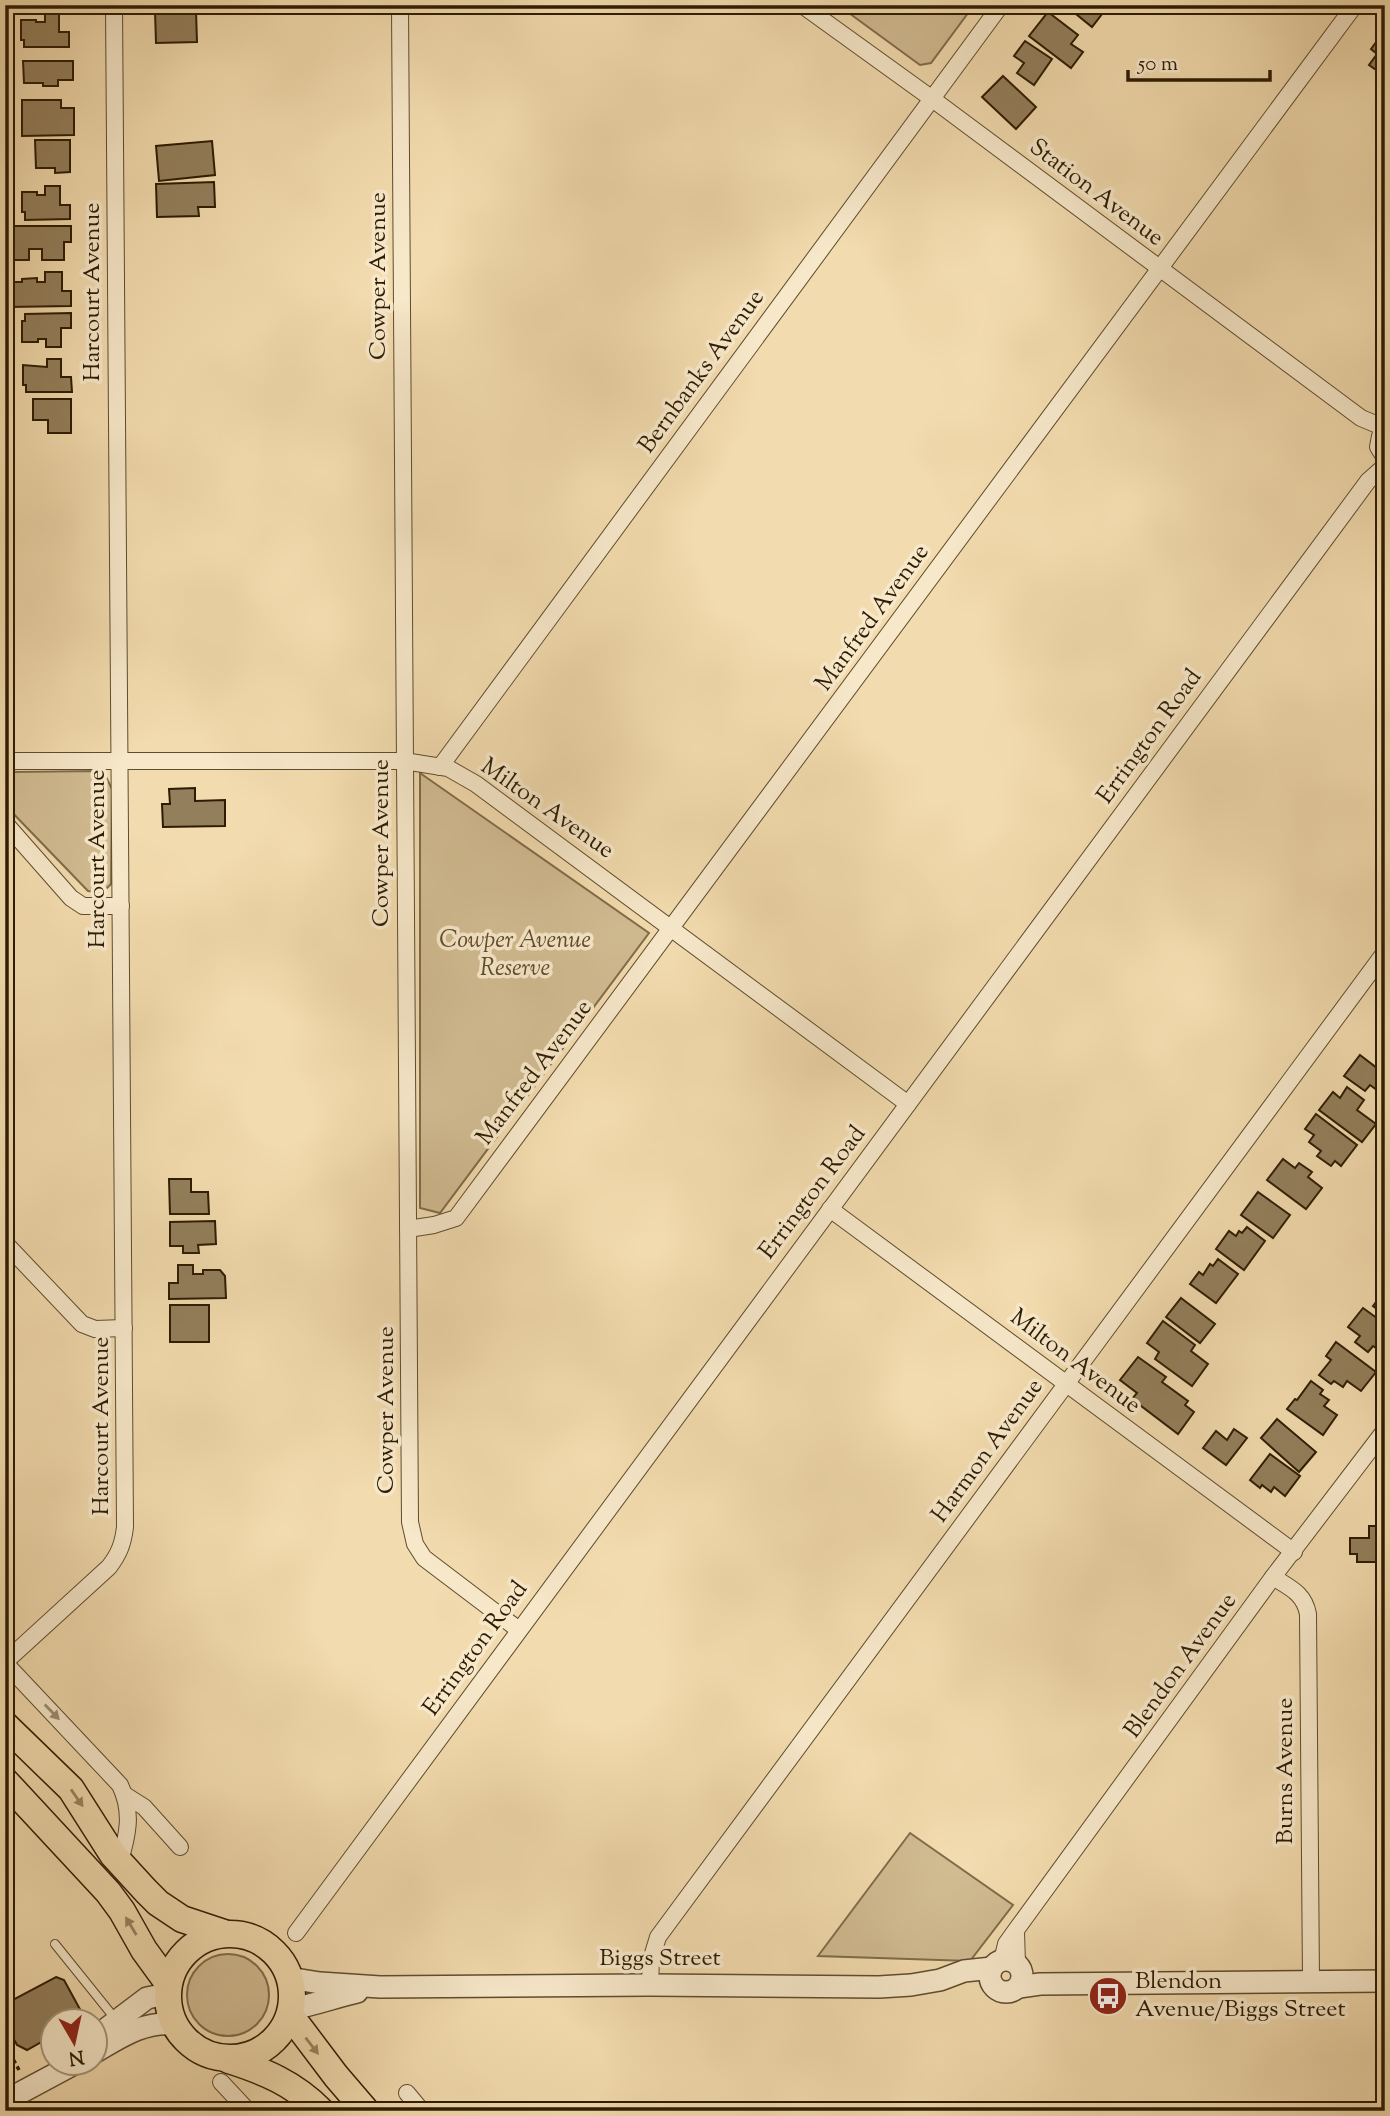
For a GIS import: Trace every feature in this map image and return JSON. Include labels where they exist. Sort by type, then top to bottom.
[{"type":"main road","points":[[5,1725],[71,1788],[119,1864],[158,1903],[197,1925],[224,1933],[248,1936],[269,1946],[277,1954],[289,1974],[293,1992],[291,2012],[275,2039],[223,2070]]},
{"type":"main road","points":[[5,1781],[108,1892],[168,1989]]},
{"type":"main road","points":[[224,1933],[209,1937],[188,1949],[173,1968],[168,1989],[169,2009],[174,2024],[189,2043],[223,2070],[258,2069],[293,2097],[321,2111]]},
{"type":"main road","points":[[291,2012],[336,2076],[366,2111]]},
{"type":"street","name":"Harcourt Avenue","points":[[5,1662],[108,1567],[118,1556],[123,1542],[124,1328],[114,5]]},
{"type":"street","name":"Cowper Avenue","points":[[400,5],[410,1522],[415,1544],[424,1558],[519,1630]]},
{"type":"street","name":"Station Avenue","points":[[802,5],[1361,418],[1383,446]]},
{"type":"street","name":"Bernbanks Avenue","points":[[440,767],[1001,5]]},
{"type":"street","name":"Manfred Avenue","points":[[408,1229],[456,1219],[1355,5]]},
{"type":"street","name":"Errington Road","points":[[296,1933],[1368,481],[1383,446]]},
{"type":"street","name":"Milton Avenue","points":[[5,764],[13,761],[404,761],[448,768],[476,784],[908,1104]]},
{"type":"street","points":[[5,823],[71,898],[83,906],[121,906]]},
{"type":"street","name":"Harmon Avenue","points":[[650,1985],[651,1960],[658,1937],[1385,951]]},
{"type":"street","name":"Milton Avenue","points":[[830,1209],[1294,1552]]},
{"type":"street","points":[[5,1243],[82,1324],[95,1329],[124,1328]]},
{"type":"street","name":"Blendon Avenue","points":[[1007,1972],[1006,1944],[1273,1577],[1385,1430]]},
{"type":"street","name":"Burns Avenue","points":[[1273,1577],[1301,1596],[1306,1603],[1308,1614],[1311,1981]]},
{"type":"street","points":[[5,1662],[113,1776],[125,1795],[129,1824],[119,1864]]},
{"type":"street","points":[[125,1795],[144,1807],[180,1847]]},
{"type":"street","name":"Biggs Street","points":[[289,1974],[295,1979],[320,1983],[380,1987],[880,1987],[1007,1972],[1069,1984],[1385,1981]]},
{"type":"street","name":"Biggs Street","points":[[291,2012],[340,1995],[380,1987]]},
{"type":"street","points":[[108,2028],[147,1998],[168,1989]]},
{"type":"street","points":[[108,2045],[139,2028],[159,2022],[174,2024]]},
{"type":"street","points":[[14,2083],[38,2070]]},
{"type":"street","points":[[223,2070],[248,2111]]},
{"type":"street","points":[[5,2101],[47,2078]]},
{"type":"street","points":[[407,2093],[422,2111]]},
{"type":"lane","points":[[55,1944],[117,2021]]},
{"type":"path","points":[[5,2044],[14,2083]]},
{"type":"green space","points":[[838,5],[974,5],[931,63],[920,65]]},
{"type":"green space","points":[[97,771],[106,777],[112,789],[111,884],[102,893],[88,891],[5,805],[5,775],[11,772]]},
{"type":"green space","name":"Cowper Avenue Reserve","points":[[420,773],[649,933],[440,1213],[420,1208]]},
{"type":"green space","points":[[910,1833],[1013,1905],[970,1961],[818,1956]]},
{"type":"green space","points":[[220,1954],[236,1954],[251,1961],[262,1972],[269,1987],[266,2011],[257,2024],[236,2036],[220,2036],[205,2029],[194,2018],[187,2003],[187,1987],[194,1972],[205,1961]]},
{"type":"building","points":[[1081,5],[1109,5],[1092,27],[1076,14]]},
{"type":"building","points":[[155,11],[196,11],[197,42],[156,43]]},
{"type":"building","points":[[1048,12],[1078,35],[1071,44],[1083,52],[1071,68],[1029,36]]},
{"type":"building","points":[[45,14],[59,14],[59,32],[69,32],[69,47],[24,47],[24,40],[21,40],[21,20],[45,22]]},
{"type":"building","points":[[1382,34],[1385,36],[1385,76],[1369,65],[1377,54],[1371,49]]},
{"type":"building","points":[[1025,41],[1052,59],[1034,85],[1017,73],[1024,63],[1014,56]]},
{"type":"building","points":[[23,61],[73,61],[73,80],[58,80],[58,86],[24,83]]},
{"type":"building","points":[[1003,76],[1036,107],[1016,129],[982,97]]},
{"type":"building","points":[[22,100],[61,100],[61,108],[74,108],[74,135],[22,136]]},
{"type":"building","points":[[35,140],[70,140],[70,172],[55,173],[55,168],[36,168]]},
{"type":"building","points":[[212,141],[215,175],[159,181],[156,146]]},
{"type":"building","points":[[214,182],[215,207],[198,207],[199,216],[157,217],[156,184]]},
{"type":"building","points":[[45,186],[60,186],[60,205],[70,205],[70,219],[25,220],[25,212],[22,212],[22,192],[45,195]]},
{"type":"building","points":[[11,226],[71,226],[71,242],[64,242],[64,260],[42,260],[42,249],[29,249],[29,260],[11,260]]},
{"type":"building","points":[[45,272],[62,272],[62,291],[71,291],[71,306],[8,307],[8,282],[37,278],[37,282],[45,282]]},
{"type":"building","points":[[71,313],[71,328],[61,328],[61,347],[46,347],[46,339],[22,342],[22,321],[25,321],[25,314]]},
{"type":"building","points":[[47,359],[61,359],[61,377],[71,377],[72,392],[26,392],[26,385],[23,385],[23,365],[47,367]]},
{"type":"building","points":[[33,399],[71,399],[71,433],[48,433],[48,420],[33,420]]},
{"type":"building","points":[[195,788],[195,801],[225,800],[225,826],[163,827],[162,804],[170,804],[169,789]]},
{"type":"building","points":[[1360,1055],[1377,1068],[1385,1061],[1385,1096],[1370,1085],[1365,1091],[1344,1076]]},
{"type":"building","points":[[1347,1087],[1364,1100],[1357,1110],[1376,1124],[1362,1142],[1319,1110],[1333,1092],[1340,1098]]},
{"type":"building","points":[[1316,1114],[1357,1145],[1341,1166],[1335,1161],[1331,1166],[1317,1156],[1321,1151],[1309,1142],[1314,1135],[1305,1129]]},
{"type":"building","points":[[1283,1159],[1295,1168],[1299,1163],[1312,1172],[1308,1177],[1322,1188],[1306,1209],[1267,1180]]},
{"type":"building","points":[[169,1179],[191,1179],[191,1192],[208,1192],[209,1214],[170,1214]]},
{"type":"building","points":[[1258,1192],[1290,1215],[1273,1238],[1241,1215]]},
{"type":"building","points":[[215,1221],[216,1244],[198,1245],[199,1253],[183,1253],[183,1246],[170,1246],[170,1222]]},
{"type":"building","points":[[1247,1227],[1265,1241],[1244,1270],[1216,1249],[1229,1231],[1236,1236]]},
{"type":"building","points":[[1218,1259],[1238,1274],[1216,1303],[1190,1284],[1199,1272],[1203,1275],[1210,1264],[1213,1266]]},
{"type":"building","points":[[178,1265],[193,1265],[193,1274],[203,1274],[203,1270],[220,1270],[225,1276],[226,1298],[169,1299],[169,1283],[178,1283]]},
{"type":"building","points":[[1385,1290],[1385,1312],[1383,1314],[1373,1306]]},
{"type":"building","points":[[1181,1298],[1215,1324],[1200,1343],[1166,1317]]},
{"type":"building","points":[[170,1305],[209,1305],[209,1342],[170,1342]]},
{"type":"building","points":[[1363,1308],[1385,1324],[1385,1354],[1373,1346],[1368,1352],[1355,1342],[1360,1336],[1348,1327]]},
{"type":"building","points":[[1163,1321],[1195,1345],[1191,1351],[1208,1364],[1192,1386],[1155,1359],[1159,1352],[1147,1343]]},
{"type":"building","points":[[1336,1342],[1376,1372],[1361,1391],[1347,1381],[1343,1387],[1334,1381],[1331,1384],[1319,1375],[1331,1360],[1326,1356]]},
{"type":"building","points":[[1138,1357],[1166,1377],[1162,1382],[1188,1401],[1185,1405],[1194,1412],[1178,1434],[1132,1399],[1137,1393],[1120,1380]]},
{"type":"building","points":[[1311,1381],[1323,1390],[1320,1394],[1329,1400],[1324,1406],[1337,1415],[1323,1435],[1287,1409]]},
{"type":"building","points":[[1277,1419],[1316,1452],[1299,1472],[1261,1438]]},
{"type":"building","points":[[1234,1429],[1247,1438],[1226,1465],[1203,1448],[1216,1431],[1227,1440]]},
{"type":"building","points":[[1270,1454],[1300,1476],[1285,1496],[1274,1487],[1271,1492],[1250,1480]]},
{"type":"building","points":[[1369,1526],[1383,1526],[1385,1562],[1357,1562],[1357,1554],[1350,1554],[1350,1538],[1369,1538]]},
{"type":"building","points":[[56,1977],[64,1980],[79,2008],[38,2008],[38,2044],[27,2050],[17,2045],[11,2034],[5,2036],[5,2004]]},
{"type":"place","name":"Blendon Avenue/Biggs Street","points":[[1108,1996]]}]
